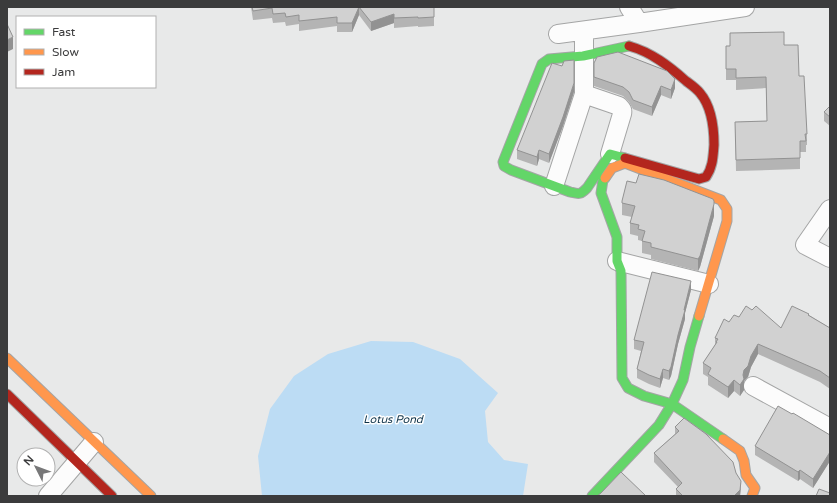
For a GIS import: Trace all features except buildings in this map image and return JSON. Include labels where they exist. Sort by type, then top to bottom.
[{"type":"street","points":[[629,7],[639,23]]},
{"type":"street","points":[[558,34],[745,7]]},
{"type":"street","points":[[554,186],[584,94],[584,31]]},
{"type":"street","points":[[584,94],[619,106],[623,111],[610,154],[583,192],[578,194],[511,170],[504,166],[503,162],[506,153],[542,64],[549,59],[583,56],[628,46],[637,48],[645,51],[668,65],[700,93],[710,113],[714,132],[710,171],[706,177],[699,179],[610,154]]},
{"type":"street","points":[[592,496],[659,425],[672,404],[683,380],[690,347],[727,221],[727,209],[721,200],[625,163],[612,168],[603,180],[601,193],[617,237],[616,261],[621,272],[622,378],[628,388],[644,396],[672,404],[740,451],[744,460],[746,475],[756,488],[752,496]]},
{"type":"street","points":[[830,209],[805,245],[830,258]]},
{"type":"street","points":[[616,261],[709,284]]},
{"type":"street","points":[[7,358],[151,496]]},
{"type":"street","points":[[753,386],[830,428]]},
{"type":"street","points":[[7,394],[112,496]]},
{"type":"street","points":[[48,496],[94,442]]},
{"type":"water","name":"Lotus Pond","points":[[371,341],[413,342],[460,359],[498,393],[485,411],[488,442],[504,460],[528,464],[523,496],[262,496],[258,456],[270,409],[294,376],[328,354]]},
{"type":"traffic: fast","points":[[625,158],[610,154],[587,188],[581,193],[570,192],[511,170],[504,166],[503,162],[542,64],[549,59],[583,56],[629,46]]},
{"type":"traffic: fast","points":[[605,178],[603,180],[601,193],[617,237],[617,261],[621,271],[622,378],[628,388],[644,396],[672,404],[723,439]]},
{"type":"traffic: fast","points":[[592,496],[659,425],[672,404],[683,380],[690,347],[699,316]]},
{"type":"traffic: slow","points":[[605,178],[612,168],[625,163],[721,200],[727,209],[727,221],[699,316]]},
{"type":"traffic: slow","points":[[7,358],[151,496]]},
{"type":"traffic: slow","points":[[723,439],[740,451],[744,461],[746,475],[755,488],[752,496]]},
{"type":"traffic: jam","points":[[625,158],[699,179],[706,177],[710,169],[714,145],[711,118],[707,104],[700,93],[659,60],[645,52],[629,46]]},
{"type":"traffic: jam","points":[[7,394],[112,496]]}]
